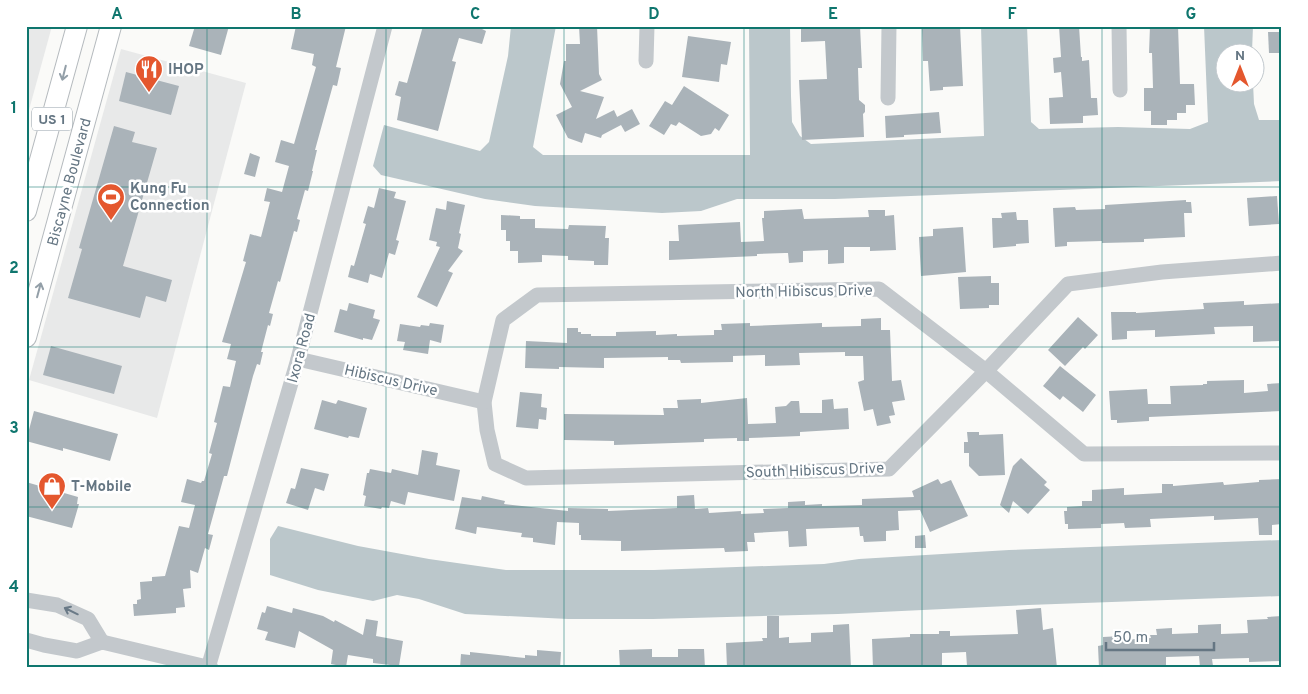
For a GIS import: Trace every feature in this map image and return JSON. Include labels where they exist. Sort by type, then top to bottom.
[{"type":"main road","name":"US 1","points":[[26,212],[77,26]]},
{"type":"main road","name":"Biscayne Boulevard","points":[[26,337],[111,26]]},
{"type":"street","name":"Ixora Road","points":[[209,668],[298,359],[385,26]]},
{"type":"street","points":[[646,61],[647,26]]},
{"type":"street","points":[[888,98],[889,26]]},
{"type":"street","points":[[1119,26],[1120,90]]},
{"type":"street","points":[[1282,263],[1162,272],[1068,284],[986,371],[1084,454],[1282,453]]},
{"type":"street","name":"North Hibiscus Drive","points":[[484,402],[503,320],[537,295],[879,289],[986,371]]},
{"type":"street","name":"Hibiscus Drive","points":[[298,359],[484,402]]},
{"type":"street","name":"South Hibiscus Drive","points":[[484,402],[487,430],[495,464],[526,478],[889,469],[986,371]]},
{"type":"street","points":[[26,600],[57,604],[88,619],[102,642]]},
{"type":"street","points":[[26,640],[77,651],[102,642],[209,668]]},
{"type":"shaded area","points":[[26,26],[52,26],[26,121]]},
{"type":"shaded area","points":[[511,26],[556,26],[533,147],[543,155],[750,155],[749,26],[790,26],[792,122],[800,136],[811,144],[984,136],[981,26],[1027,26],[1031,122],[1039,129],[1118,127],[1190,129],[1208,122],[1204,26],[1253,26],[1252,42],[1216,42],[1216,92],[1253,92],[1254,104],[1259,120],[1282,120],[1282,181],[835,199],[737,199],[701,211],[662,213],[535,206],[485,199],[381,175],[373,166],[384,125],[480,151],[489,142],[508,56]]},
{"type":"shaded area","points":[[121,49],[246,83],[157,418],[29,380]]},
{"type":"shaded area","points":[[278,526],[358,546],[506,570],[654,570],[824,564],[859,559],[1009,550],[1282,540],[1282,596],[838,614],[653,619],[568,619],[465,614],[419,599],[397,595],[373,601],[318,590],[270,575],[270,539]]},
{"type":"building","points":[[195,26],[229,26],[221,55],[189,46]]},
{"type":"building","points":[[296,26],[346,26],[336,67],[341,68],[337,86],[333,85],[315,150],[317,150],[308,191],[305,190],[297,219],[300,220],[297,232],[294,231],[269,313],[273,314],[261,352],[263,352],[260,365],[257,364],[253,376],[227,476],[224,476],[208,534],[213,535],[209,550],[205,548],[198,573],[190,570],[191,588],[183,589],[185,607],[176,608],[176,613],[134,616],[133,604],[137,604],[137,600],[141,599],[140,582],[152,581],[152,577],[165,576],[179,526],[189,528],[195,505],[181,502],[187,479],[201,483],[204,481],[212,454],[209,453],[217,423],[214,422],[223,386],[230,387],[236,361],[227,359],[231,344],[222,342],[246,262],[243,261],[250,234],[261,237],[270,202],[264,201],[267,188],[282,192],[289,166],[275,162],[281,140],[294,144],[316,67],[312,65],[314,54],[291,49]]},
{"type":"building","points":[[423,26],[483,26],[482,29],[486,31],[482,44],[459,38],[452,61],[456,62],[438,131],[397,120],[401,97],[395,95],[399,81],[407,83]]},
{"type":"building","points":[[579,26],[597,26],[599,74],[602,80],[580,91],[604,97],[596,119],[614,110],[617,117],[632,109],[640,124],[625,132],[621,125],[602,135],[601,138],[585,133],[582,143],[568,138],[556,115],[572,107],[560,84],[564,61],[566,61],[566,44],[580,44]]},
{"type":"building","points":[[860,26],[862,68],[858,68],[859,100],[865,105],[865,112],[863,114],[864,137],[802,140],[799,80],[827,79],[825,41],[801,42],[801,28]]},
{"type":"building","points":[[922,26],[960,26],[963,86],[943,87],[943,90],[930,91],[928,61],[923,61]]},
{"type":"building","points":[[1059,26],[1079,26],[1082,61],[1089,60],[1091,98],[1097,98],[1098,115],[1083,116],[1083,123],[1050,124],[1049,98],[1063,97],[1061,72],[1054,73],[1053,58],[1061,57]]},
{"type":"building","points":[[1150,26],[1178,26],[1180,84],[1194,84],[1195,105],[1186,105],[1186,113],[1177,113],[1177,120],[1167,120],[1167,125],[1151,125],[1151,111],[1144,111],[1144,88],[1153,88],[1152,53],[1149,53]]},
{"type":"building","points":[[1268,32],[1282,32],[1282,53],[1269,53]]},
{"type":"building","points":[[688,36],[731,42],[727,65],[721,64],[719,82],[682,77]]},
{"type":"building","name":"IHOP","points":[[126,72],[179,86],[171,115],[119,101]]},
{"type":"building","points":[[684,86],[729,115],[719,131],[715,128],[711,134],[701,136],[679,122],[676,126],[671,124],[664,135],[649,126],[665,101],[672,105]]},
{"type":"building","points":[[939,112],[941,133],[886,138],[885,116]]},
{"type":"building","points":[[114,126],[135,132],[132,142],[157,148],[123,266],[172,280],[166,302],[146,296],[140,318],[68,298],[82,249],[79,248]]},
{"type":"building","points":[[250,153],[260,157],[255,177],[244,174]]},
{"type":"building","points":[[379,188],[396,192],[394,198],[406,201],[396,240],[399,241],[395,255],[389,253],[382,278],[370,274],[368,283],[348,277],[351,265],[354,266],[366,224],[363,223],[368,206],[374,208]]},
{"type":"building","points":[[1277,196],[1279,224],[1249,226],[1247,198]]},
{"type":"building","points":[[1186,200],[1186,202],[1191,202],[1192,213],[1184,213],[1185,237],[1144,239],[1144,242],[1067,242],[1067,246],[1055,247],[1053,208],[1075,207],[1076,210],[1105,209],[1105,205]]},
{"type":"building","points":[[447,201],[465,205],[458,248],[463,251],[448,271],[453,273],[437,307],[417,297],[440,247],[436,246],[437,242],[429,240],[436,208],[446,210]]},
{"type":"building","points":[[802,209],[804,219],[869,217],[868,210],[885,210],[885,216],[894,215],[896,250],[870,251],[870,247],[844,247],[844,263],[828,264],[828,250],[803,251],[803,262],[789,263],[788,253],[669,260],[669,241],[679,241],[678,225],[740,222],[741,242],[764,241],[762,218],[764,218],[764,211]]},
{"type":"building","points":[[1016,212],[1017,220],[1028,220],[1029,243],[993,248],[992,218],[1002,218],[1001,213]]},
{"type":"building","points":[[501,215],[520,216],[520,219],[535,219],[535,228],[568,229],[569,225],[606,226],[605,238],[609,238],[608,265],[594,265],[594,261],[568,260],[568,256],[542,255],[542,262],[518,263],[518,251],[510,251],[510,241],[506,241],[506,230],[501,230]]},
{"type":"building","points":[[963,227],[966,272],[921,276],[919,237],[933,236],[933,229]]},
{"type":"building","points":[[991,276],[991,283],[999,283],[999,305],[989,305],[989,308],[960,309],[958,277]]},
{"type":"building","points":[[1244,301],[1244,305],[1282,303],[1282,323],[1279,323],[1280,341],[1253,342],[1253,326],[1214,327],[1215,334],[1155,337],[1155,330],[1127,331],[1127,339],[1112,340],[1111,312],[1136,313],[1204,309],[1203,303]]},
{"type":"building","points":[[349,303],[375,310],[373,318],[380,320],[372,340],[363,338],[363,340],[334,332],[340,309],[347,311]]},
{"type":"building","points":[[1078,317],[1098,335],[1085,349],[1083,347],[1065,366],[1048,350]]},
{"type":"building","points":[[881,318],[881,330],[890,330],[892,381],[901,380],[905,400],[892,402],[895,415],[889,416],[891,423],[877,426],[873,409],[864,411],[858,382],[864,380],[863,356],[845,356],[845,352],[799,353],[800,365],[765,366],[765,355],[733,356],[733,362],[681,363],[680,360],[668,360],[668,357],[604,358],[604,368],[525,368],[526,341],[567,343],[567,328],[578,328],[578,332],[581,332],[581,334],[591,334],[591,336],[616,336],[616,332],[656,331],[656,335],[714,335],[714,330],[722,330],[721,324],[750,323],[750,326],[822,323],[822,327],[861,326],[861,319]]},
{"type":"building","points":[[430,323],[444,325],[441,343],[430,340],[428,354],[403,350],[405,342],[397,341],[400,324],[420,327],[421,325],[429,326]]},
{"type":"building","points":[[51,346],[122,366],[114,394],[43,375]]},
{"type":"building","points":[[1060,366],[1096,395],[1083,412],[1063,396],[1060,400],[1043,386]]},
{"type":"building","points":[[1244,380],[1244,393],[1268,391],[1267,384],[1282,383],[1282,411],[1149,417],[1149,421],[1117,423],[1117,420],[1111,420],[1109,391],[1147,389],[1148,404],[1171,404],[1170,386],[1203,385],[1207,384],[1207,381]]},
{"type":"building","points":[[520,392],[542,394],[541,407],[547,408],[546,420],[539,419],[538,429],[516,427]]},
{"type":"building","points":[[747,398],[748,424],[776,423],[775,407],[786,406],[791,401],[799,401],[800,413],[822,413],[822,400],[833,399],[834,409],[848,408],[849,429],[800,432],[800,436],[749,438],[749,441],[737,441],[737,438],[704,439],[704,442],[614,445],[614,441],[564,440],[564,414],[664,415],[663,408],[678,408],[677,400],[701,399],[701,403]]},
{"type":"building","points":[[322,400],[336,404],[338,400],[367,408],[359,438],[349,436],[348,438],[314,429]]},
{"type":"building","points":[[34,411],[118,434],[110,461],[63,448],[63,451],[26,441]]},
{"type":"building","points":[[967,432],[979,432],[979,435],[1003,434],[1005,475],[979,476],[969,466],[969,453],[964,453],[964,442],[968,442]]},
{"type":"building","points":[[422,450],[438,453],[436,465],[460,470],[454,501],[408,492],[405,505],[391,501],[389,508],[382,507],[381,509],[364,506],[366,496],[363,495],[367,473],[369,473],[370,469],[391,473],[392,469],[418,475]]},
{"type":"building","points":[[1021,458],[1047,482],[1044,485],[1050,490],[1028,514],[1013,501],[1009,513],[1000,505],[1013,466]]},
{"type":"building","points":[[301,468],[329,474],[324,491],[315,488],[308,510],[286,503],[291,488],[295,489]]},
{"type":"building","points":[[938,479],[941,484],[951,480],[968,516],[930,532],[920,510],[898,511],[899,530],[886,531],[886,541],[864,542],[863,536],[860,536],[859,527],[806,529],[807,546],[789,547],[788,531],[754,533],[755,542],[747,542],[748,551],[725,552],[724,548],[621,551],[621,541],[581,540],[579,523],[557,522],[555,545],[533,542],[533,538],[521,537],[522,533],[477,527],[476,534],[455,529],[462,497],[481,500],[482,496],[505,501],[504,504],[568,511],[568,508],[608,509],[608,511],[677,508],[677,496],[694,495],[695,509],[708,508],[709,513],[741,511],[741,514],[764,513],[763,509],[788,508],[788,502],[805,501],[805,505],[822,504],[822,506],[862,505],[862,499],[914,497],[912,491]]},
{"type":"building","points":[[1282,479],[1282,524],[1272,525],[1272,535],[1259,535],[1258,518],[1214,520],[1214,516],[1150,519],[1151,527],[1125,528],[1124,523],[1101,524],[1101,528],[1068,529],[1068,524],[1065,524],[1064,511],[1067,511],[1067,507],[1082,506],[1082,501],[1092,501],[1092,490],[1124,488],[1124,495],[1162,493],[1162,484],[1173,484],[1173,486],[1223,482],[1224,485]]},
{"type":"building","name":"T-Mobile","points":[[26,482],[78,497],[77,504],[79,504],[72,528],[26,516]]},
{"type":"building","points":[[925,535],[926,548],[915,548],[915,536]]},
{"type":"building","points":[[267,606],[292,613],[293,608],[323,616],[334,622],[335,620],[363,635],[366,619],[378,621],[376,636],[403,641],[399,666],[373,663],[373,659],[348,655],[346,667],[331,664],[333,650],[299,631],[295,648],[265,640],[268,632],[257,629],[262,612],[265,613]]},
{"type":"building","points":[[1041,608],[1043,630],[1053,628],[1057,668],[967,666],[966,652],[942,653],[942,668],[873,668],[872,639],[910,637],[910,634],[939,634],[939,631],[950,631],[950,636],[1018,634],[1016,610]]},
{"type":"building","points":[[767,616],[779,616],[779,638],[789,637],[789,643],[811,642],[811,633],[833,632],[833,625],[849,624],[851,668],[727,668],[726,643],[763,641],[762,638],[767,638]]},
{"type":"building","points":[[1282,616],[1282,661],[1249,662],[1249,658],[1212,659],[1213,666],[1200,667],[1199,656],[1166,657],[1166,668],[1099,668],[1098,646],[1103,645],[1103,637],[1121,636],[1122,640],[1151,638],[1150,635],[1157,635],[1156,629],[1172,628],[1172,634],[1198,633],[1198,625],[1221,624],[1221,634],[1248,633],[1247,620]]},
{"type":"building","points":[[652,649],[652,657],[678,657],[678,649],[704,649],[705,668],[620,668],[619,650]]},
{"type":"building","points":[[537,650],[561,652],[560,668],[460,668],[461,654],[470,655],[470,652],[525,658],[525,655],[537,656]]},
{"type":"place","name":"IHOP","points":[[149,93]]},
{"type":"place","name":"Kung Fu Connection","points":[[111,221]]},
{"type":"place","name":"T-Mobile","points":[[52,510]]}]
